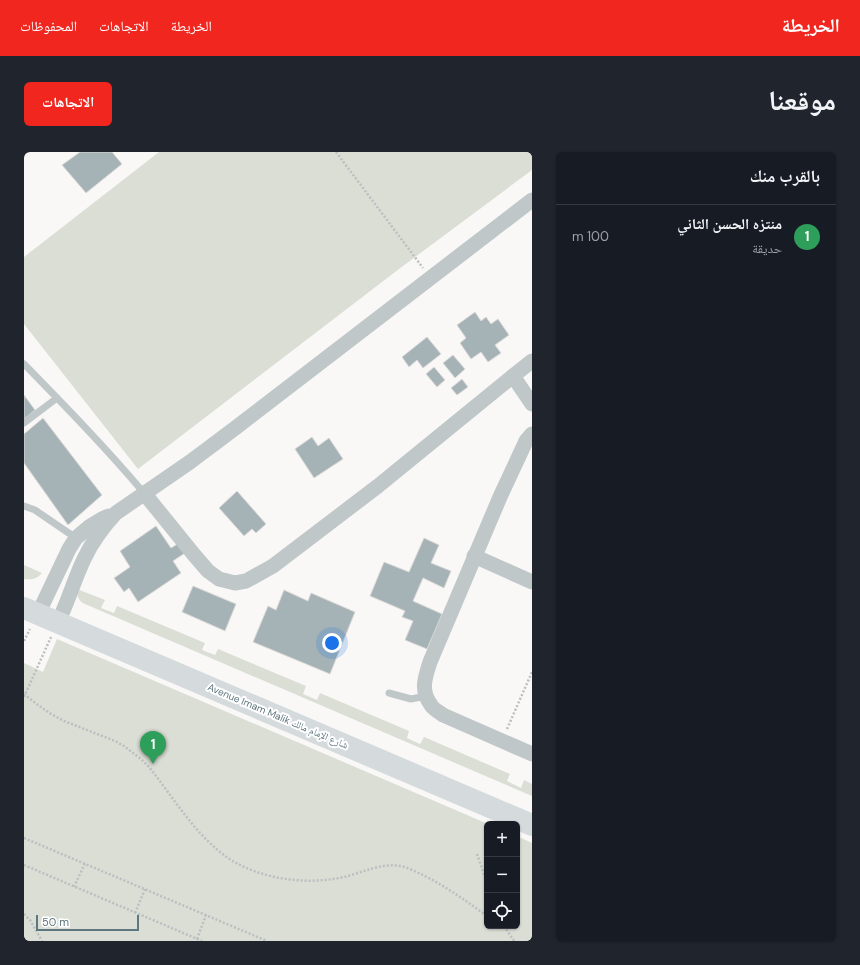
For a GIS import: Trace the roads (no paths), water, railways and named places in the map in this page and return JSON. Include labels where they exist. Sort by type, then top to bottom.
[{"type":"main road","name":"Avenue Imam Malik شارع الإمام مالك","points":[[24,593],[35,608],[60,616],[532,810]]},
{"type":"main road","name":"Avenue Imam Malik شارع الإمام مالك","points":[[60,616],[532,825]]},
{"type":"street","points":[[60,616],[84,558],[98,534],[116,513],[234,429],[532,200]]},
{"type":"street","points":[[144,492],[195,556],[218,580],[235,583],[246,581],[272,566],[378,486],[532,361]]},
{"type":"street","points":[[513,376],[532,404]]},
{"type":"street","points":[[532,434],[526,441],[474,556],[424,680],[426,696],[431,706],[443,715],[532,754]]},
{"type":"street","points":[[35,608],[76,538],[89,527],[116,513]]},
{"type":"street","points":[[474,556],[532,582]]},
{"type":"lane","points":[[24,364],[144,492]]},
{"type":"lane","points":[[24,423],[57,398]]},
{"type":"lane","points":[[24,506],[35,510],[76,538]]},
{"type":"lane","points":[[389,693],[411,699],[426,696]]},
{"type":"place","name":"منتزه الحسن الثاني","points":[[153,764]]}]
